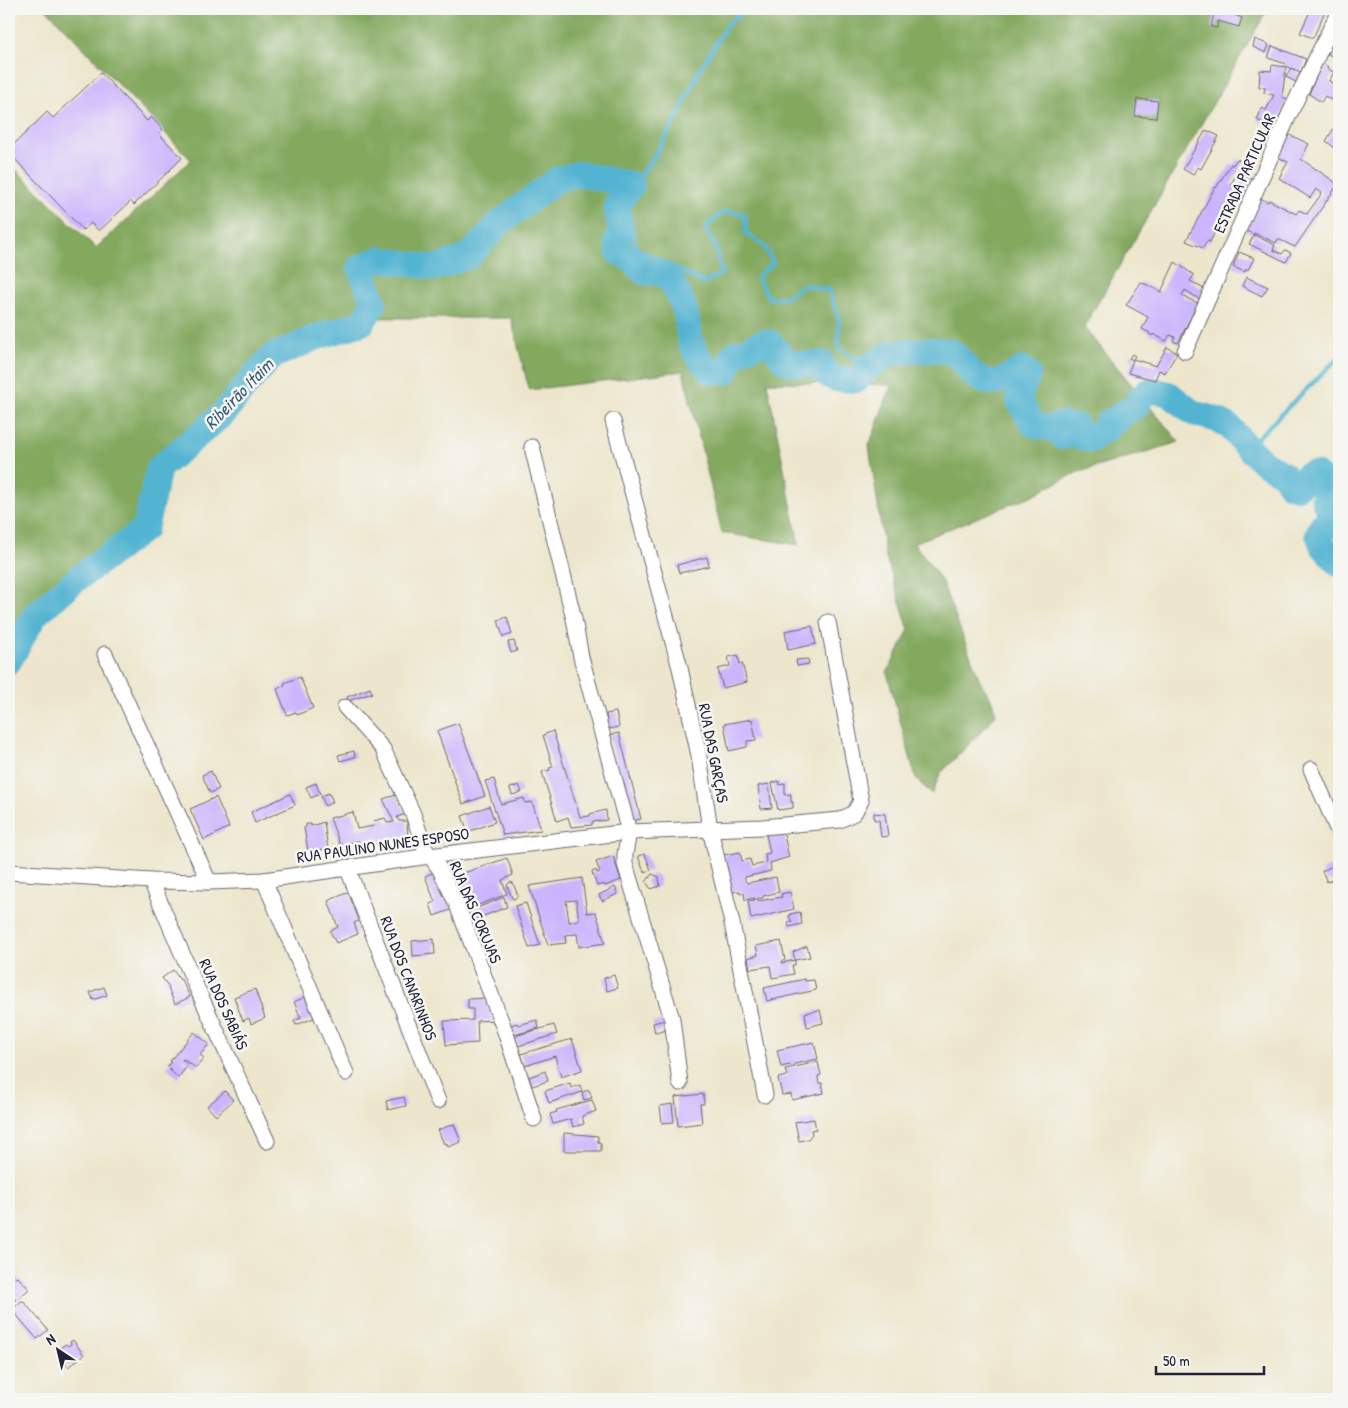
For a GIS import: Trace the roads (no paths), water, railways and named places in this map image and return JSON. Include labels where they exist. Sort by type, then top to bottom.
[{"type":"street","name":"ESTRADA PARTICULAR","points":[[1185,351],[1289,115],[1339,11]]},
{"type":"street","name":"RUA DAS GARÇAS","points":[[613,421],[680,668],[700,756],[710,829],[732,923],[765,1095]]},
{"type":"street","points":[[532,446],[574,619],[581,657],[629,832],[624,854],[625,864],[672,1019],[680,1083]]},
{"type":"street","name":"RUA PAULINO NUNES ESPOSO","points":[[9,872],[151,881],[209,882],[264,880],[429,856],[629,832],[762,827],[840,820],[854,813],[861,801],[828,622]]},
{"type":"street","points":[[105,654],[209,882]]},
{"type":"street","name":"RUA DAS CORUJAS","points":[[345,707],[383,749],[413,814],[429,856],[439,868],[456,902],[509,1042],[534,1119]]},
{"type":"street","points":[[1311,769],[1339,833]]},
{"type":"street","name":"RUA DOS CANARINHOS","points":[[347,867],[438,1101]]},
{"type":"street","points":[[264,880],[346,1073]]},
{"type":"street","name":"RUA DOS SABIÁS","points":[[151,881],[196,986],[267,1140]]},
{"type":"waterway","name":"Ribeirão Itaim","points":[[745,9],[727,25],[700,69],[678,115],[652,160],[632,185],[627,206],[636,248],[704,283],[722,273],[715,246],[705,228],[725,211],[745,214],[746,233],[764,246],[773,263],[757,277],[769,298],[786,297],[803,285],[829,290],[839,320],[839,348],[854,358],[891,353]]},
{"type":"waterway","name":"Ribeirão Itaim","points":[[9,661],[35,615],[77,579],[145,529],[159,468],[222,415],[273,356],[317,337],[362,323],[374,303],[360,267],[380,259],[435,268],[469,256],[501,222],[558,179],[579,174],[632,185],[616,206],[621,229],[617,242],[619,253],[629,257],[644,272],[663,274],[670,280],[685,310],[692,345],[710,371],[726,372],[734,354],[763,342],[771,343],[785,361],[798,364],[822,363],[826,374],[835,379],[857,380],[876,362],[890,354],[921,350],[947,351],[954,354],[967,369],[986,382],[1004,380],[1022,369],[1028,375],[1019,401],[1033,424],[1040,427],[1054,427],[1062,424],[1063,427],[1060,434],[1063,437],[1069,435],[1074,426],[1077,426],[1083,438],[1091,440],[1106,430],[1108,422],[1117,420],[1123,413],[1137,406],[1138,401],[1147,392],[1157,391],[1169,394],[1193,413],[1218,420],[1230,427],[1263,462],[1283,474],[1290,485],[1297,487],[1302,484],[1307,475],[1316,474],[1325,484],[1324,501],[1326,505],[1339,504]]},
{"type":"waterway","points":[[1248,447],[1339,357]]},
{"type":"waterway","name":"Ribeirão Itaim","points":[[1339,526],[1328,522],[1322,525],[1318,534],[1322,545],[1339,564]]}]
